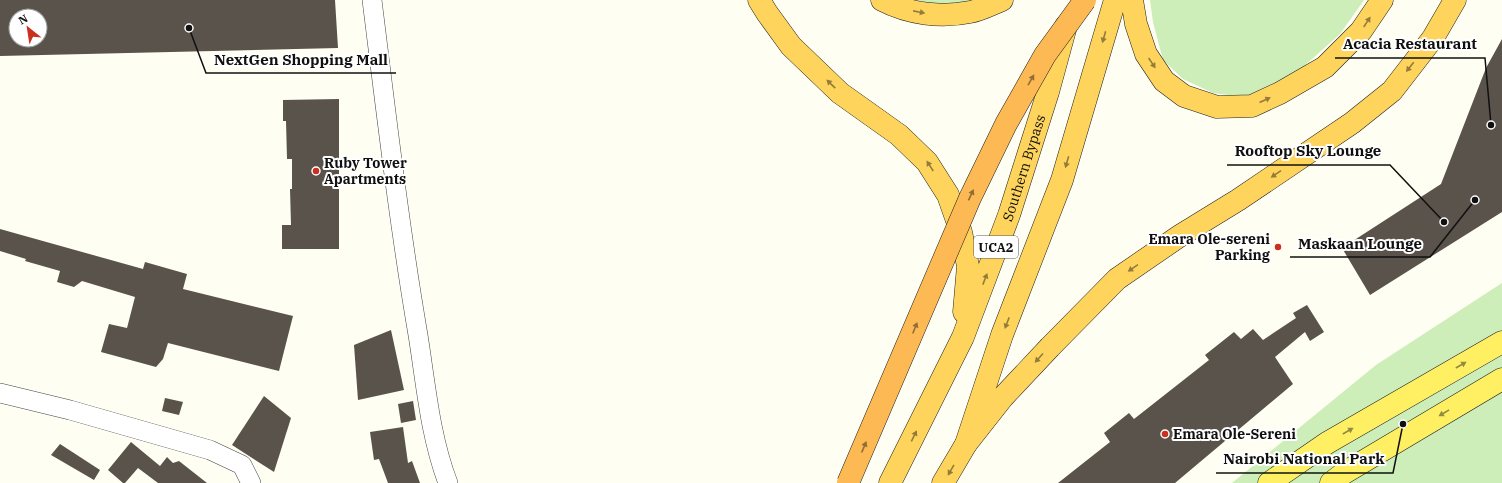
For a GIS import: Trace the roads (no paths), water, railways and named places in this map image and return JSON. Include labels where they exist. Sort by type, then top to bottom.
[{"type":"highway","points":[[759,0],[792,46],[840,93],[899,135],[927,162],[948,195],[961,232],[968,266],[963,337]]},
{"type":"highway","points":[[882,0],[896,7],[937,15],[971,12],[1002,0]]},
{"type":"highway","name":"Southern Bypass","points":[[890,483],[963,337],[1008,215],[1050,86],[1073,0]]},
{"type":"highway","points":[[848,483],[970,198],[1006,124],[1045,55],[1084,0]]},
{"type":"highway","name":"UCA2","points":[[943,483],[966,444],[1002,335],[1062,180],[1115,0]]},
{"type":"highway","points":[[1132,0],[1136,24],[1146,54],[1164,81],[1184,96],[1217,107],[1252,106],[1280,93],[1324,67],[1361,31],[1382,0]]},
{"type":"highway","points":[[966,444],[1003,397],[1050,346],[1117,279],[1181,235],[1238,200],[1352,123],[1392,91],[1433,38],[1454,0]]},
{"type":"main road","points":[[1269,483],[1327,443],[1502,342]]},
{"type":"main road","points":[[1327,443],[1338,478],[1502,379]]},
{"type":"street","points":[[372,0],[410,288],[433,431],[441,464],[448,483]]},
{"type":"street","points":[[0,393],[70,410],[210,450],[242,465],[251,483]]},
{"type":"place","name":"NextGen Shopping Mall","points":[[189,28]]},
{"type":"place","name":"Acacia Restaurant","points":[[1491,125]]},
{"type":"place","name":"Ruby Tower Apartments","points":[[316,171]]},
{"type":"place","name":"Maskaan Lounge","points":[[1475,200]]},
{"type":"place","name":"Rooftop Sky Lounge","points":[[1444,222]]},
{"type":"place","name":"Emara Ole-sereni Parking","points":[[1278,247]]},
{"type":"place","name":"Nairobi National Park","points":[[1403,424]]},
{"type":"place","name":"Emara Ole-Sereni","points":[[1165,434]]}]
